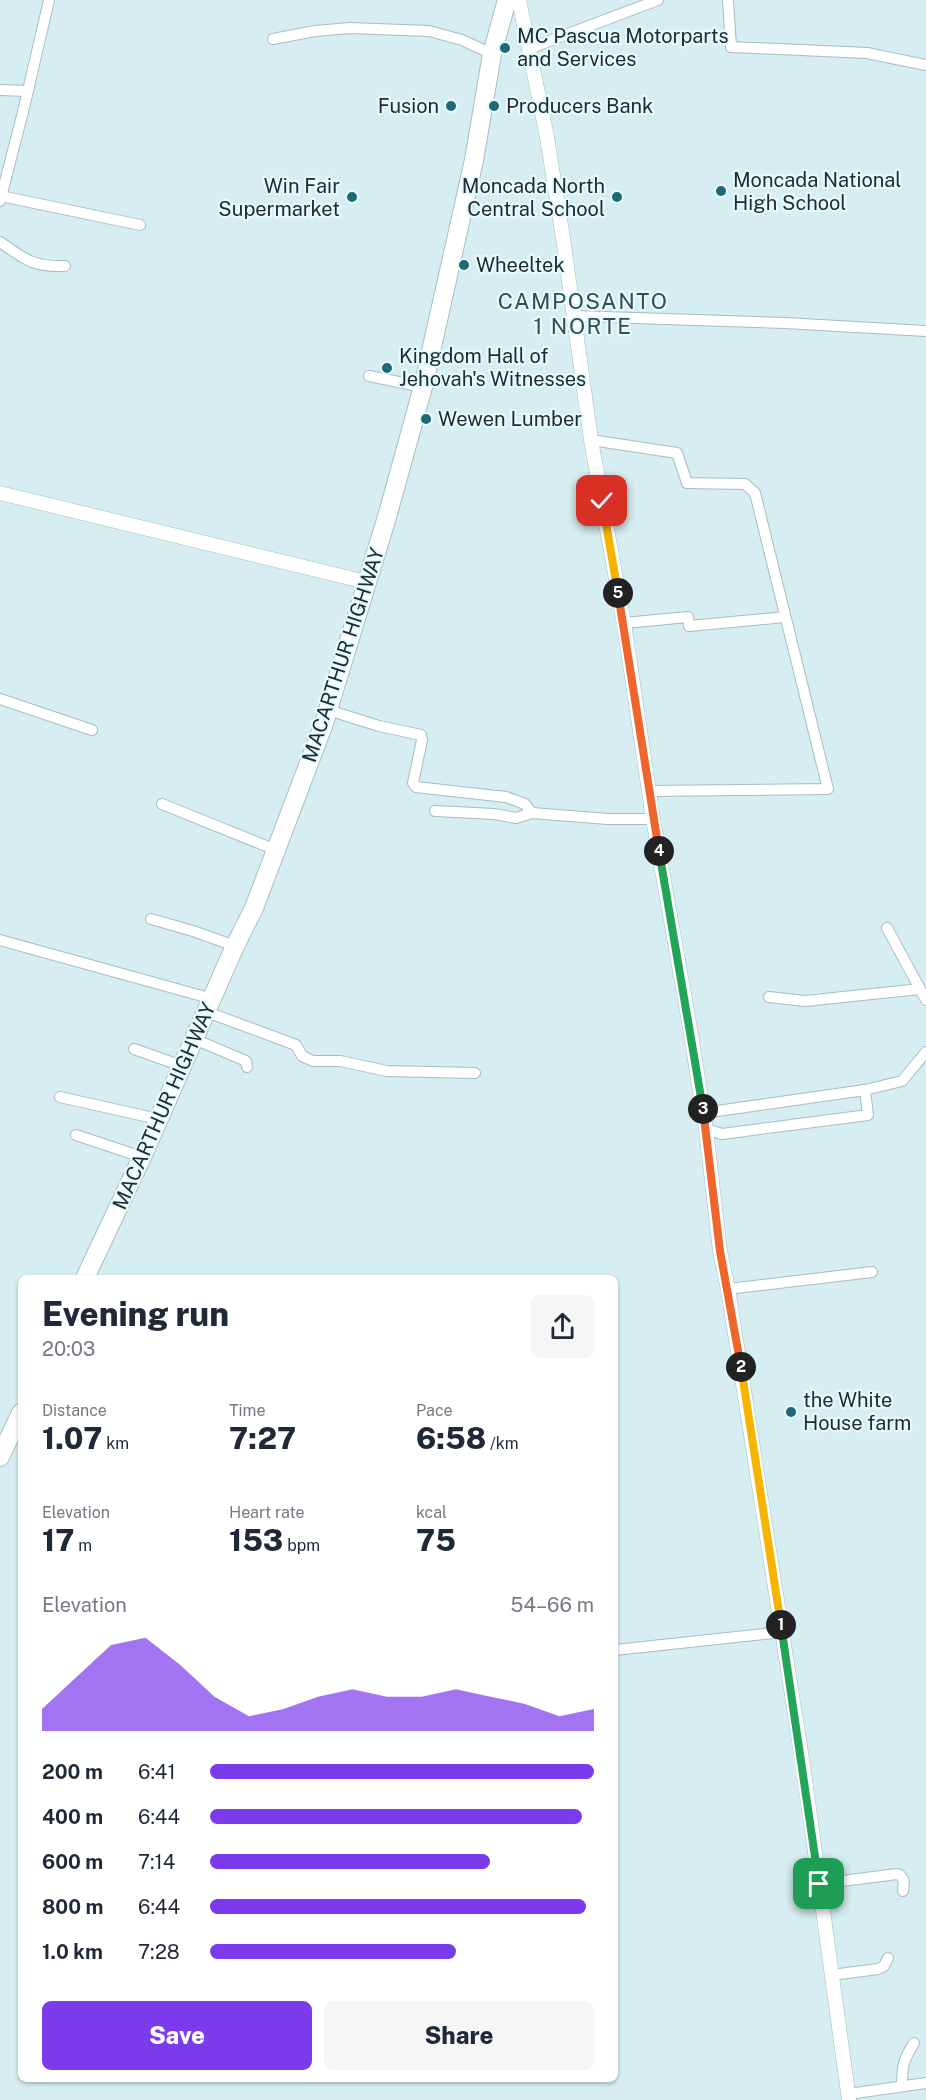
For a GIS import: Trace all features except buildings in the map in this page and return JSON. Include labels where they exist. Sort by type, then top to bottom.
[{"type":"highway","name":"MACARTHUR HIGHWAY","points":[[86,1275],[254,908],[328,710],[387,517],[423,387],[474,160],[492,54],[507,0]]},
{"type":"highway","points":[[1,1452],[18,1419]]},
{"type":"street","points":[[49,0],[1,199],[140,225]]},
{"type":"street","points":[[519,0],[547,137],[591,440],[624,623],[653,819],[706,1129],[720,1251],[782,1632],[849,2097],[926,2083]]},
{"type":"street","points":[[528,49],[658,0]]},
{"type":"street","points":[[728,0],[731,47],[867,53],[926,65]]},
{"type":"street","points":[[273,39],[315,31],[350,28],[429,31],[462,40],[492,54]]},
{"type":"street","points":[[0,90],[28,91]]},
{"type":"street","points":[[0,242],[33,264],[43,267],[65,266]]},
{"type":"street","points":[[574,316],[785,322],[926,331]]},
{"type":"street","points":[[369,376],[423,387]]},
{"type":"street","points":[[591,440],[677,453],[687,483],[745,484],[755,493],[828,789],[650,791]]},
{"type":"street","points":[[0,493],[366,582]]},
{"type":"street","points":[[624,623],[687,617],[689,626],[785,617]]},
{"type":"street","points":[[0,699],[92,730]]},
{"type":"street","points":[[328,710],[379,726],[421,735],[422,740],[413,783],[416,787],[506,797],[525,804],[532,813]]},
{"type":"street","points":[[162,804],[276,850]]},
{"type":"street","points":[[435,810],[494,814],[516,818],[532,813],[608,819],[653,819]]},
{"type":"street","points":[[151,919],[235,946]]},
{"type":"street","points":[[887,928],[926,1000]]},
{"type":"street","points":[[0,940],[210,1005],[296,1045],[307,1060],[340,1060],[387,1071],[475,1072]]},
{"type":"street","points":[[769,997],[805,1001],[920,989]]},
{"type":"street","points":[[194,1039],[246,1061],[247,1068]]},
{"type":"street","points":[[134,1049],[182,1066]]},
{"type":"street","points":[[703,1113],[865,1090],[902,1081],[921,1061],[926,1052]]},
{"type":"street","points":[[706,1129],[722,1134],[868,1115],[865,1090]]},
{"type":"street","points":[[60,1097],[158,1119]]},
{"type":"street","points":[[76,1134],[142,1157]]},
{"type":"street","points":[[728,1289],[872,1272]]},
{"type":"street","points":[[618,1650],[782,1632]]},
{"type":"street","points":[[819,1884],[897,1874],[904,1881],[903,1891]]},
{"type":"street","points":[[832,1975],[878,1969],[884,1966],[888,1958]]},
{"type":"street","points":[[902,2086],[902,2067],[906,2054],[914,2043]]},
{"type":"place","name":"MC Pascua Motorparts and Services","points":[[505,48]]},
{"type":"place","name":"Fusion","points":[[451,106]]},
{"type":"place","name":"Producers Bank","points":[[494,106]]},
{"type":"place","name":"Moncada National High School","points":[[721,191]]},
{"type":"place","name":"Win Fair Supermarket","points":[[352,197]]},
{"type":"place","name":"Moncada North Central School","points":[[617,197]]},
{"type":"place","name":"Wheeltek","points":[[464,265]]},
{"type":"place","name":"Kingdom Hall of Jehovah's Witnesses","points":[[387,368]]},
{"type":"place","name":"Wewen Lumber","points":[[426,419]]},
{"type":"place","name":"the White House farm","points":[[791,1412]]},
{"type":"district","name":"CAMPOSANTO 1 NORTE","points":[[583,314]]},
{"type":"route","points":[[602,501],[706,1129],[720,1251],[728,1289],[803,1765],[819,1884]]}]
